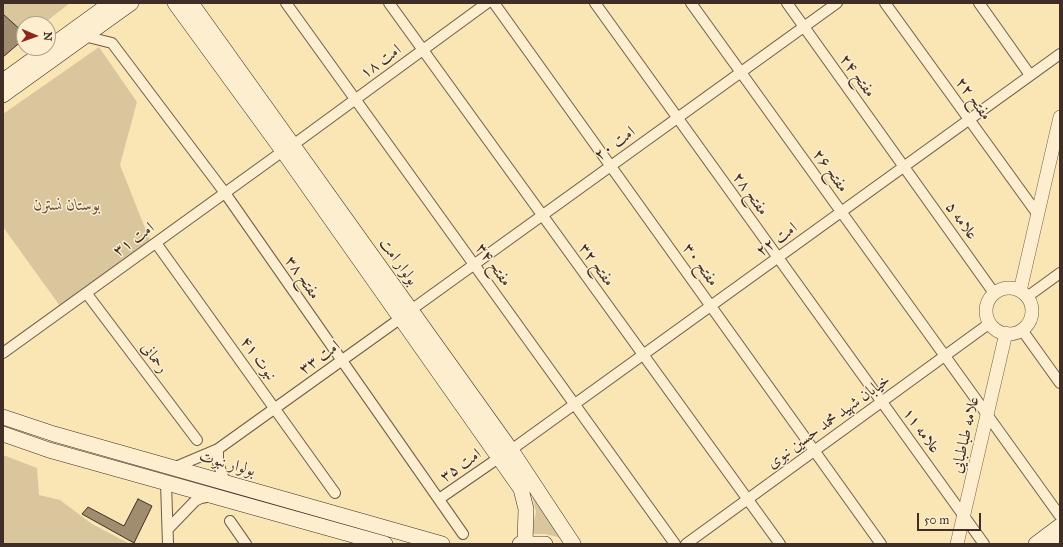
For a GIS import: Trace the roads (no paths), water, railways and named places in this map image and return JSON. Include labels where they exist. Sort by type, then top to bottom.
[{"type":"main road","points":[[3,81],[111,3]]},
{"type":"main road","points":[[3,95],[131,3]]},
{"type":"main road","name":"بولوار امت","points":[[175,3],[288,148]]},
{"type":"main road","name":"بولوار امت","points":[[191,3],[288,148],[505,453],[573,544]]},
{"type":"main road","name":"بولوار نبوت","points":[[3,417],[54,434],[442,544]]},
{"type":"main road","points":[[3,434],[49,450],[378,543]]},
{"type":"main road","name":"بولوار امت","points":[[505,453],[521,489],[526,509],[522,543]]},
{"type":"main road","points":[[1036,544],[1060,526]]},
{"type":"main road","points":[[522,543],[545,544]]},
{"type":"street","name":"مفتح ۳۴","points":[[286,3],[675,544]]},
{"type":"street","name":"مفتح ۳۲","points":[[389,3],[780,544]]},
{"type":"street","name":"امت ۱۸","points":[[288,148],[487,3]]},
{"type":"street","name":"مفتح ۳۰","points":[[494,3],[881,544]]},
{"type":"street","name":"مفتح ۲۸","points":[[595,3],[882,402]]},
{"type":"street","name":"مفتح ۲۶","points":[[691,3],[1060,516]]},
{"type":"street","name":"مفتح ۲۴","points":[[787,3],[904,166]]},
{"type":"street","name":"امت ۲۰","points":[[406,314],[837,3]]},
{"type":"street","name":"مفتح ۲۲","points":[[885,3],[1036,212]]},
{"type":"street","points":[[979,3],[1030,75]]},
{"type":"street","name":"مفتح ۳۸","points":[[84,36],[112,43],[225,193],[463,534]]},
{"type":"street","name":"امت ۲۲","points":[[505,453],[1060,54]]},
{"type":"street","points":[[1023,294],[1036,212],[1060,118]]},
{"type":"street","name":"امت ۳۱","points":[[3,353],[288,148]]},
{"type":"street","name":"علامه ۵","points":[[904,166],[994,293]]},
{"type":"street","name":"نبوت ۴۱","points":[[156,243],[335,493]]},
{"type":"street","points":[[1023,294],[1060,273]]},
{"type":"street","points":[[1012,288],[1023,294],[1031,304],[1031,313],[1028,322],[1022,330],[1006,334],[998,331],[990,323],[986,308],[988,300],[994,293],[1002,289],[1012,288]]},
{"type":"street","name":"رحمانی","points":[[87,294],[197,440]]},
{"type":"street","name":"امت ۳۳","points":[[173,468],[218,449],[406,314]]},
{"type":"street","name":"خیابان شهید محمد حسین نبوی","points":[[686,544],[990,323]]},
{"type":"street","points":[[1022,330],[1060,383]]},
{"type":"street","name":"علامه طباطبایی","points":[[957,544],[1006,334]]},
{"type":"street","name":"علامه ۱۱","points":[[882,402],[984,544]]},
{"type":"street","points":[[218,449],[218,463],[225,482]]},
{"type":"street","name":"امت ۳۵","points":[[439,499],[505,453]]},
{"type":"street","points":[[166,483],[169,543]]},
{"type":"street","points":[[168,529],[195,501],[212,496]]},
{"type":"street","points":[[230,521],[246,544]]},
{"type":"park label","name":"بوستان نسترن","points":[[67,206]]}]
